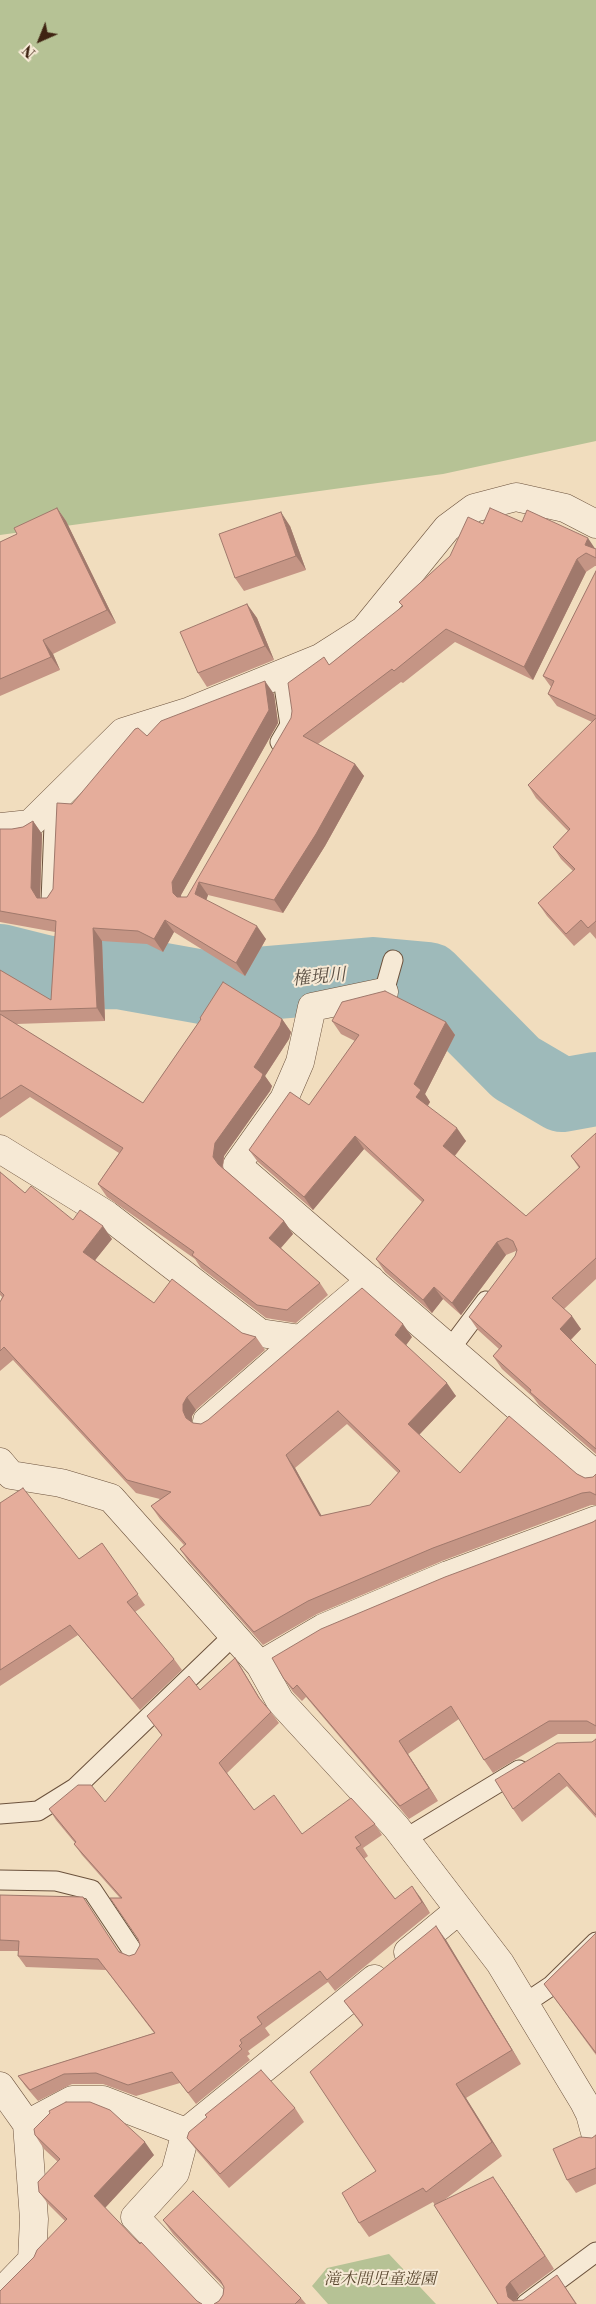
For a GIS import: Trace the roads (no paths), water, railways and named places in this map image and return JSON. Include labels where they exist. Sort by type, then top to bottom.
[{"type":"street","points":[[0,827],[30,824],[123,732],[190,710],[320,658],[364,630],[446,528],[474,508],[516,497],[565,508],[596,524]]},
{"type":"street","points":[[384,992],[312,1006],[300,1062],[284,1099],[237,1165],[596,1475]]},
{"type":"street","points":[[0,1149],[107,1215],[260,1333],[301,1339]]},
{"type":"street","points":[[207,1421],[371,1280]]},
{"type":"street","points":[[0,1462],[11,1475],[62,1483],[111,1498],[260,1665],[280,1701],[405,1839],[500,1963],[524,2004],[590,2098],[590,2114],[596,2136]]},
{"type":"street","points":[[260,1665],[324,1628],[448,1575],[596,1520]]},
{"type":"street","points":[[218,2304],[134,2217],[175,2173],[186,2132],[459,1910]]},
{"type":"street","points":[[0,2086],[27,2124],[34,2219],[32,2260],[0,2292]]},
{"type":"street","points":[[27,2124],[72,2100],[103,2100],[186,2132]]},
{"type":"lane","points":[[271,758],[290,725],[282,673]]},
{"type":"lane","points":[[51,901],[55,799]]},
{"type":"lane","points":[[384,992],[393,960]]},
{"type":"lane","points":[[450,1349],[497,1286]]},
{"type":"lane","points":[[0,1814],[38,1811],[75,1788],[234,1636]]},
{"type":"lane","points":[[405,1839],[538,1759]]},
{"type":"lane","points":[[0,1880],[56,1881],[92,1890],[136,1956]]},
{"type":"lane","points":[[524,2004],[551,1986],[596,1942]]},
{"type":"lane","points":[[526,2304],[596,2252]]},
{"type":"waterway","name":"権現川","points":[[0,961],[48,973],[119,972],[208,988],[373,974],[428,979],[516,1068],[562,1095],[596,1089]]},
{"type":"park label","name":"滝木間児童遊園","points":[[380,2280]]}]
